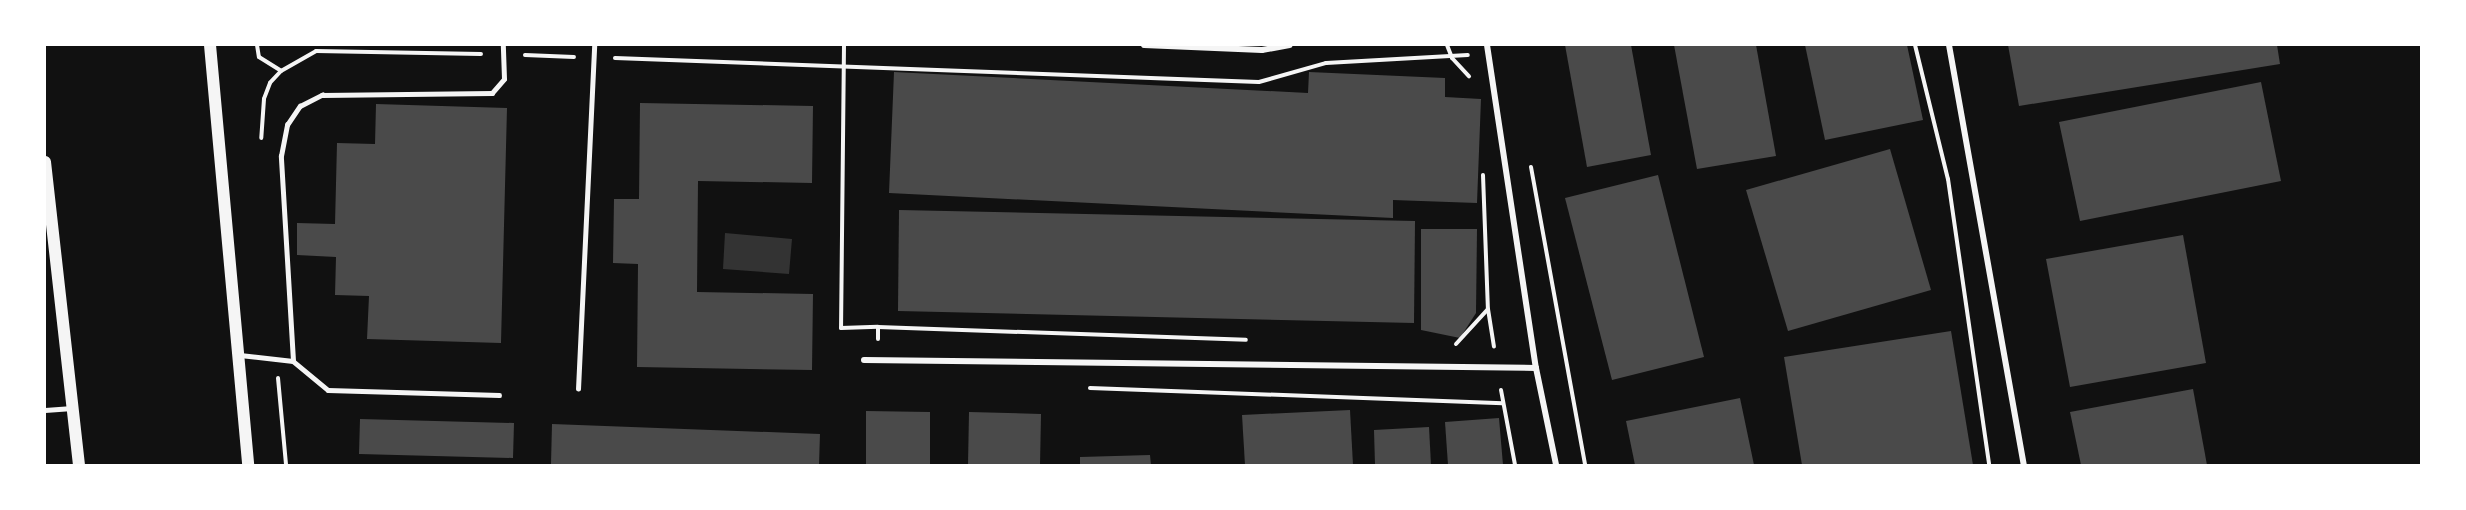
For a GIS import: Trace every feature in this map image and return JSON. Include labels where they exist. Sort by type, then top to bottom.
[{"type":"main road","points":[[210,45],[248,465]]},
{"type":"main road","points":[[45,162],[79,465]]},
{"type":"street","points":[[1144,45],[1262,50],[1290,45]]},
{"type":"street","points":[[1949,45],[2024,465]]},
{"type":"street","points":[[1487,48],[1536,368],[1556,465]]},
{"type":"street","points":[[864,360],[1536,368]]},
{"type":"lane","points":[[293,361],[281,156],[287,125],[300,106],[322,95],[492,93],[504,79],[503,45]]},
{"type":"lane","points":[[578,389],[594,45]]},
{"type":"lane","points":[[237,355],[293,361],[328,390],[499,395]]},
{"type":"lane","points":[[45,410],[72,408]]},
{"type":"path","points":[[844,45],[841,328],[878,327],[1249,340]]},
{"type":"path","points":[[1447,45],[1452,58],[1473,81]]},
{"type":"path","points":[[1915,45],[1948,179],[1989,465]]},
{"type":"path","points":[[281,71],[316,51],[502,54],[1259,82],[1326,63],[1452,58],[1487,48]]},
{"type":"path","points":[[1529,156],[1585,465]]},
{"type":"path","points":[[1483,165],[1488,309],[1515,465]]},
{"type":"path","points":[[1450,347],[1488,309]]},
{"type":"path","points":[[878,327],[878,360]]},
{"type":"path","points":[[1083,387],[1503,403]]},
{"type":"shaded area","points":[[725,233],[792,239],[789,274],[723,269]]},
{"type":"building","points":[[1565,45],[1631,45],[1651,155],[1587,167]]},
{"type":"building","points":[[1674,45],[1756,45],[1776,156],[1697,169]]},
{"type":"building","points":[[1805,45],[1907,45],[1923,120],[1825,140]]},
{"type":"building","points":[[2008,45],[2277,45],[2280,64],[2019,106]]},
{"type":"building","points":[[894,72],[1308,93],[1309,72],[1445,78],[1445,97],[1481,99],[1477,203],[1393,200],[1393,218],[889,193]]},
{"type":"building","points":[[2261,82],[2281,181],[2080,221],[2059,122]]},
{"type":"building","points":[[640,103],[813,106],[812,183],[698,181],[697,292],[813,294],[812,370],[637,367],[638,264],[613,263],[614,199],[639,199]]},
{"type":"building","points":[[376,104],[507,108],[501,343],[367,339],[369,296],[335,295],[336,257],[297,255],[297,223],[335,224],[337,143],[375,144]]},
{"type":"building","points":[[1890,149],[1931,290],[1788,331],[1746,190]]},
{"type":"building","points":[[1658,175],[1704,357],[1612,380],[1565,198]]},
{"type":"building","points":[[899,210],[1415,221],[1414,323],[898,311]]},
{"type":"building","points":[[1421,229],[1477,229],[1476,313],[1460,338],[1421,330]]},
{"type":"building","points":[[2183,235],[2206,363],[2070,387],[2046,259]]},
{"type":"building","points":[[1951,331],[1973,465],[1802,465],[1784,357]]},
{"type":"building","points":[[2193,389],[2207,465],[2081,465],[2070,412]]},
{"type":"building","points":[[1740,398],[1754,465],[1635,465],[1626,421]]},
{"type":"building","points":[[1350,410],[1353,465],[1245,465],[1242,415]]},
{"type":"building","points":[[866,411],[930,412],[930,465],[866,465]]},
{"type":"building","points":[[969,412],[1041,414],[1040,465],[968,465]]},
{"type":"building","points":[[1499,418],[1503,465],[1448,465],[1445,422]]},
{"type":"building","points":[[360,419],[514,423],[513,458],[359,454]]},
{"type":"building","points":[[552,424],[820,434],[819,465],[551,464]]},
{"type":"building","points":[[1429,427],[1431,465],[1375,465],[1374,430]]},
{"type":"building","points":[[1150,455],[1151,465],[1080,465],[1080,457]]}]
